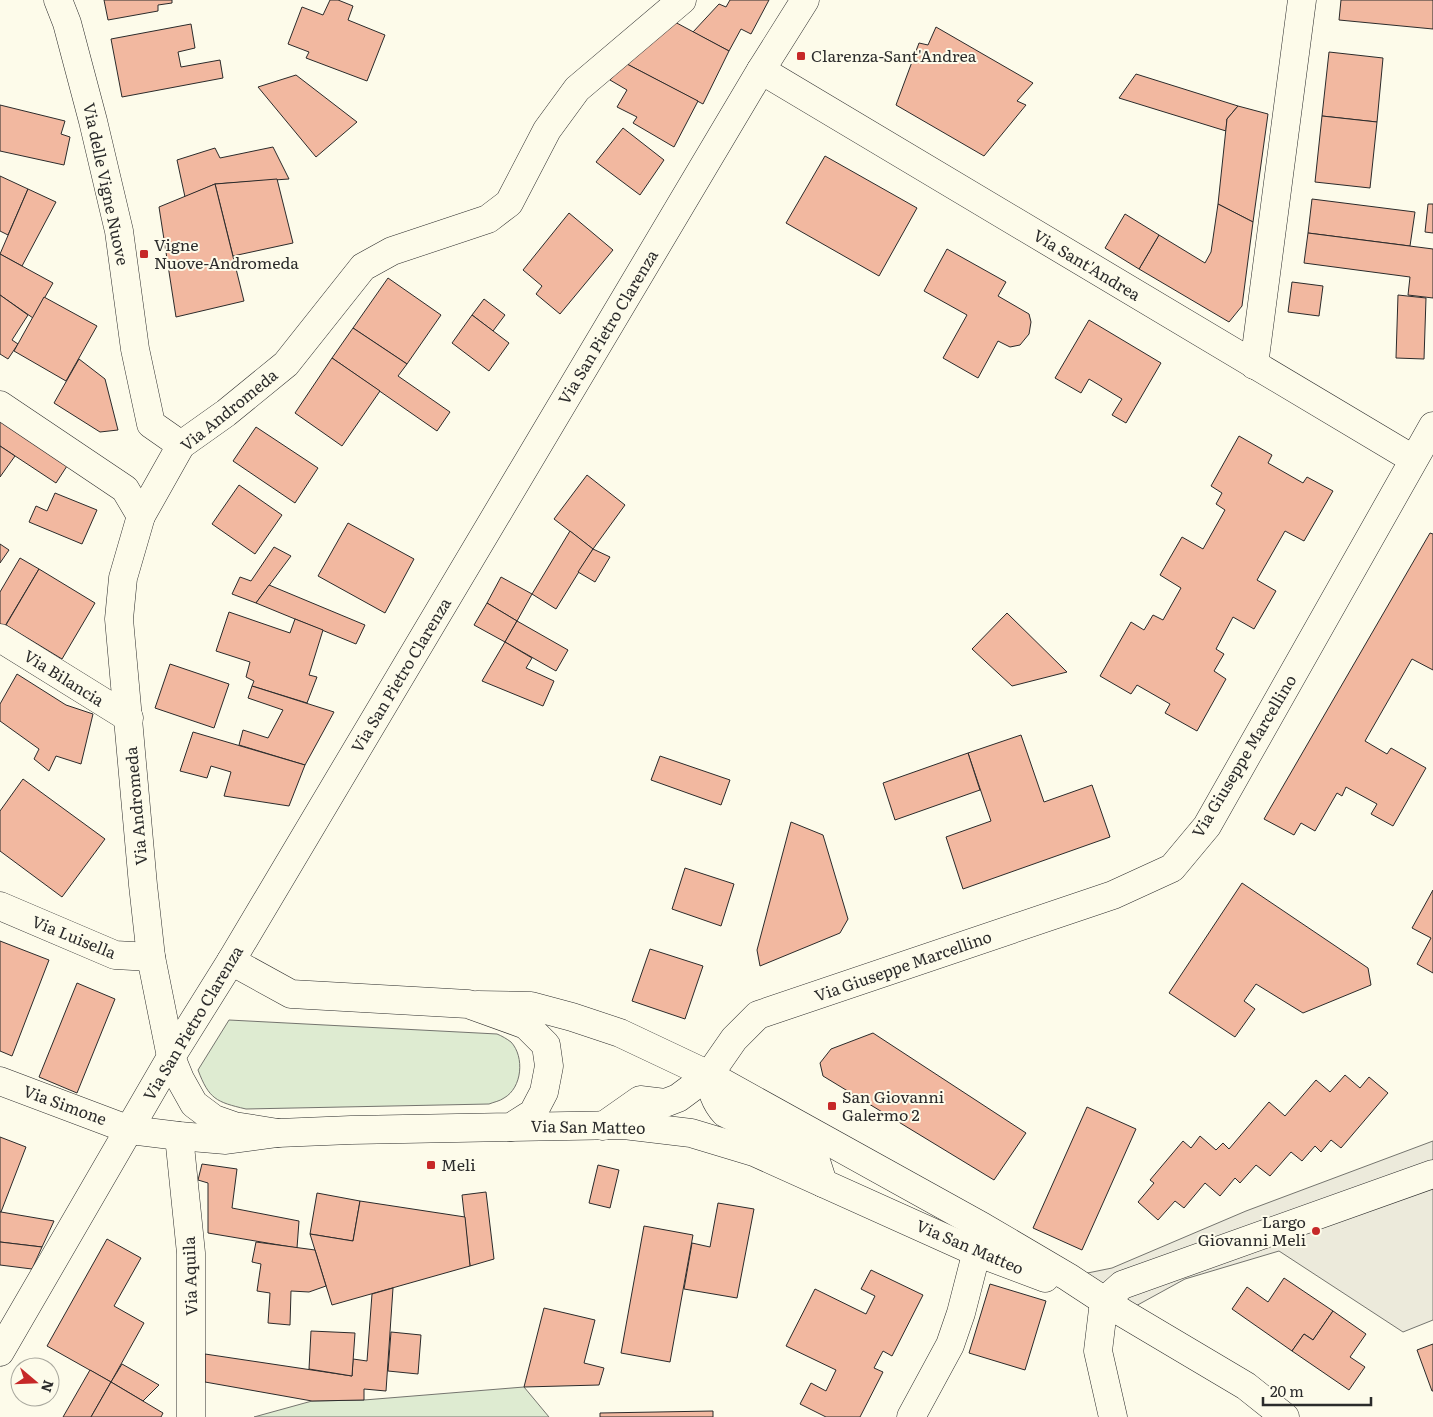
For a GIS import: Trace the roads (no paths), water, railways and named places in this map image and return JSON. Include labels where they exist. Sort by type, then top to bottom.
[{"type":"street","name":"Via delle Vigne Nuove","points":[[58,0],[67,23],[120,232],[135,349],[151,424],[180,445]]},
{"type":"street","name":"Via Andromeda","points":[[278,1133],[234,1126],[214,1119],[194,1104],[180,1079],[172,1057],[151,957],[119,619],[123,578],[141,516],[180,445],[226,412],[286,364],[363,267],[392,251],[488,219],[509,203],[547,130],[577,89],[682,0]]},
{"type":"street","name":"Via San Pietro Clarenza","points":[[0,1352],[172,1057],[231,961],[760,70],[804,0]]},
{"type":"street","points":[[1254,365],[1302,0]]},
{"type":"street","name":"Via Sant'Andrea","points":[[760,70],[1413,459]]},
{"type":"street","points":[[0,405],[125,490],[141,516]]},
{"type":"street","name":"Via Giuseppe Marcellino","points":[[603,1126],[640,1100],[665,1103],[678,1098],[709,1075],[734,1039],[758,1015],[1113,895],[1172,868],[1207,826],[1433,426]]},
{"type":"street","name":"Via Bilancia","points":[[0,638],[128,718]]},
{"type":"street","name":"Via Luisella","points":[[0,906],[115,955],[151,957]]},
{"type":"street","name":"Via San Matteo","points":[[231,961],[290,994],[531,1006],[620,1033],[709,1075],[980,1239],[1104,1301],[1246,1386],[1285,1417]]},
{"type":"street","points":[[468,1004],[526,1025],[546,1045],[549,1066],[544,1092],[533,1113],[511,1127]]},
{"type":"street","points":[[709,1075],[717,1105],[725,1113],[815,1158],[823,1183]]},
{"type":"street","name":"Via Simone","points":[[0,1081],[130,1130]]},
{"type":"street","name":"Via San Matteo","points":[[130,1130],[226,1140],[278,1133],[351,1130],[624,1125],[691,1133],[754,1152],[823,1183],[980,1239]]},
{"type":"street","name":"Via Aquila","points":[[179,1136],[191,1253],[191,1417]]},
{"type":"street","points":[[1113,1417],[1098,1351],[1104,1301],[1122,1285],[1433,1174]]},
{"type":"street","points":[[911,1417],[950,1345],[961,1313],[980,1239]]},
{"type":"place","name":"Clarenza-Sant'Andrea","points":[[801,56]]},
{"type":"place","name":"Vigne Nuove-Andromeda","points":[[144,254]]},
{"type":"place","name":"San Giovanni Galermo 2","points":[[832,1106]]},
{"type":"place","name":"Meli","points":[[431,1165]]},
{"type":"place","name":"Largo Giovanni Meli","points":[[1316,1231]]}]
